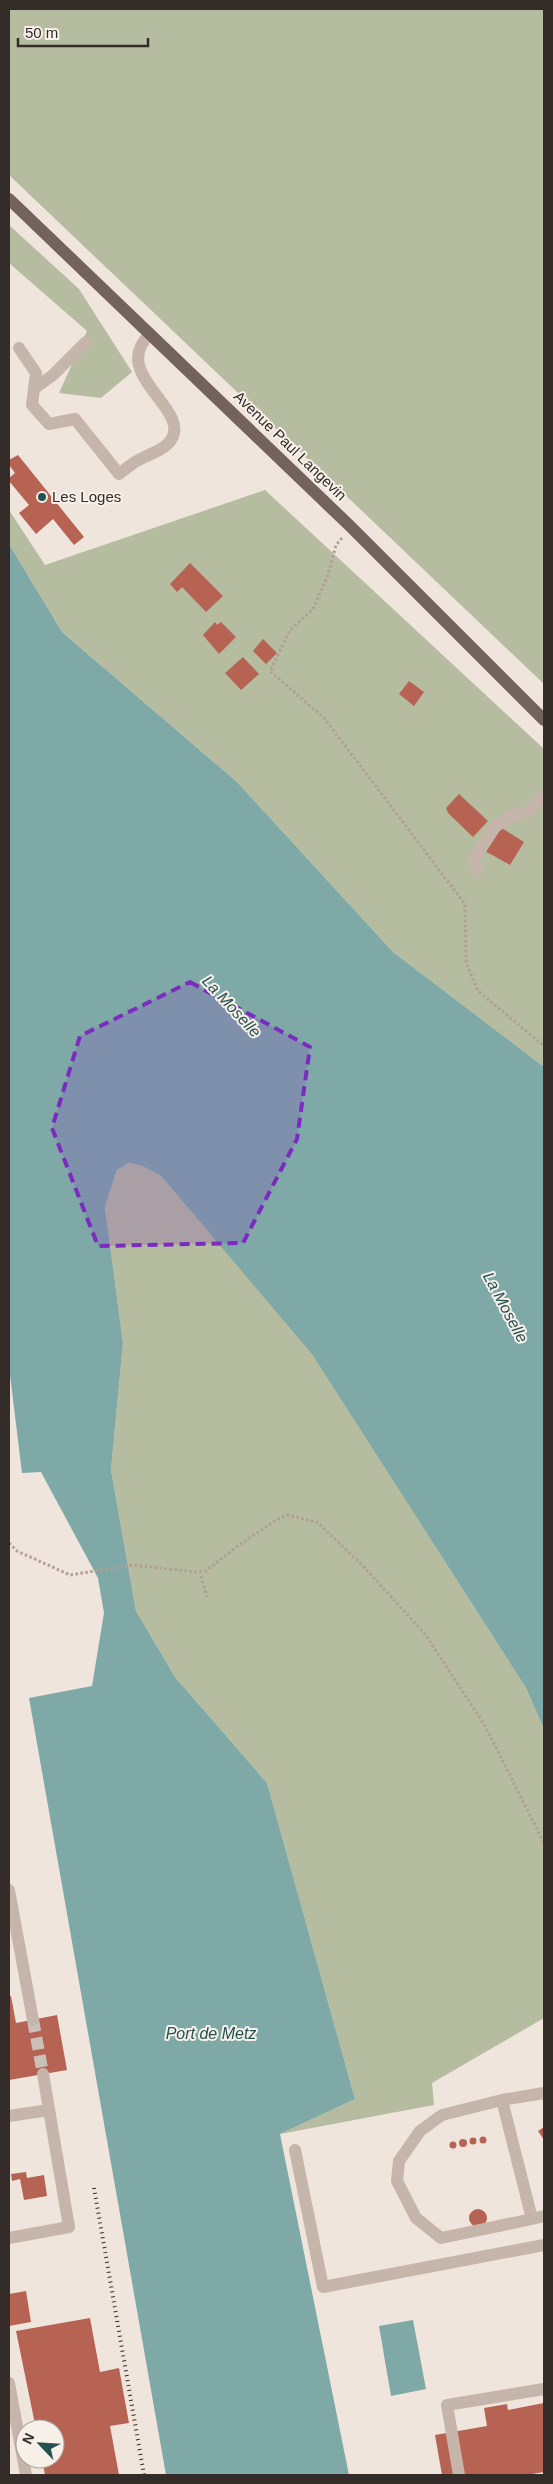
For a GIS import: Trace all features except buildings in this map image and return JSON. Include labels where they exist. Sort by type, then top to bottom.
[{"type":"main road","name":"Avenue Paul Langevin","points":[[9,199],[351,527],[544,720]]},
{"type":"lane","points":[[19,348],[36,373],[32,405],[49,424],[75,420],[119,474],[172,440],[173,433],[168,412],[142,374],[137,362],[141,342],[150,334]]},
{"type":"lane","points":[[35,388],[53,375],[86,342]]},
{"type":"lane","points":[[477,871],[475,858],[495,827],[511,816],[528,812],[544,795]]},
{"type":"lane","points":[[9,1890],[33,2020]]},
{"type":"lane","points":[[9,2238],[69,2227],[43,2074]]},
{"type":"lane","points":[[502,2100],[538,2217],[441,2238],[416,2218],[397,2181],[399,2161],[420,2131],[442,2115],[502,2100],[544,2093]]},
{"type":"lane","points":[[9,2116],[49,2110]]},
{"type":"lane","points":[[295,2150],[323,2287],[544,2245]]},
{"type":"lane","points":[[9,2383],[26,2475]]},
{"type":"lane","points":[[459,2475],[447,2405],[544,2389]]},
{"type":"path","points":[[351,527],[336,545],[328,575],[313,609],[290,630],[270,671],[324,718],[465,904],[466,963],[478,990],[544,1046]]},
{"type":"path","points":[[9,1543],[16,1551],[70,1575],[133,1565],[196,1572],[206,1571],[239,1545],[278,1519],[288,1515],[317,1522],[364,1567],[425,1634],[484,1724],[544,1843]]},
{"type":"path","points":[[201,1576],[207,1597]]},
{"type":"highlighted area","points":[[190,982],[310,1047],[297,1139],[243,1243],[98,1246],[52,1128],[80,1036]]},
{"type":"green space","points":[[9,9],[544,9],[544,684],[9,175]]},
{"type":"green space","points":[[9,225],[79,289],[132,372],[101,398],[59,393],[87,331],[9,263]]},
{"type":"green space","points":[[265,490],[544,749],[544,1067],[393,952],[237,782],[62,632],[9,544],[9,510],[45,565]]},
{"type":"green space","points":[[129,1163],[142,1166],[161,1176],[312,1353],[526,1688],[544,1729],[544,2018],[432,2083],[434,2105],[280,2134],[355,2099],[267,1783],[175,1677],[136,1611],[111,1470],[123,1343],[105,1207],[117,1170]]},
{"type":"water","points":[[9,544],[62,632],[237,782],[393,952],[544,1067],[544,1729],[526,1688],[312,1354],[161,1176],[142,1166],[129,1163],[117,1170],[105,1207],[123,1343],[111,1470],[136,1611],[175,1677],[267,1783],[355,2099],[280,2134],[349,2475],[166,2475],[29,1698],[92,1686],[104,1613],[98,1578],[41,1472],[22,1473],[9,1367]]},
{"type":"water","points":[[413,2320],[426,2389],[391,2396],[379,2326]]},
{"type":"tunnel","points":[[33,2020],[43,2074]]},
{"type":"railway","points":[[94,2188],[144,2475]]},
{"type":"place","name":"Les Loges","points":[[42,497]]},
{"type":"water label","name":"La Moselle","points":[[232,1006]]},
{"type":"water label","name":"La Moselle","points":[[506,1307]]},
{"type":"water label","name":"Port de Metz","points":[[211,2033]]}]
